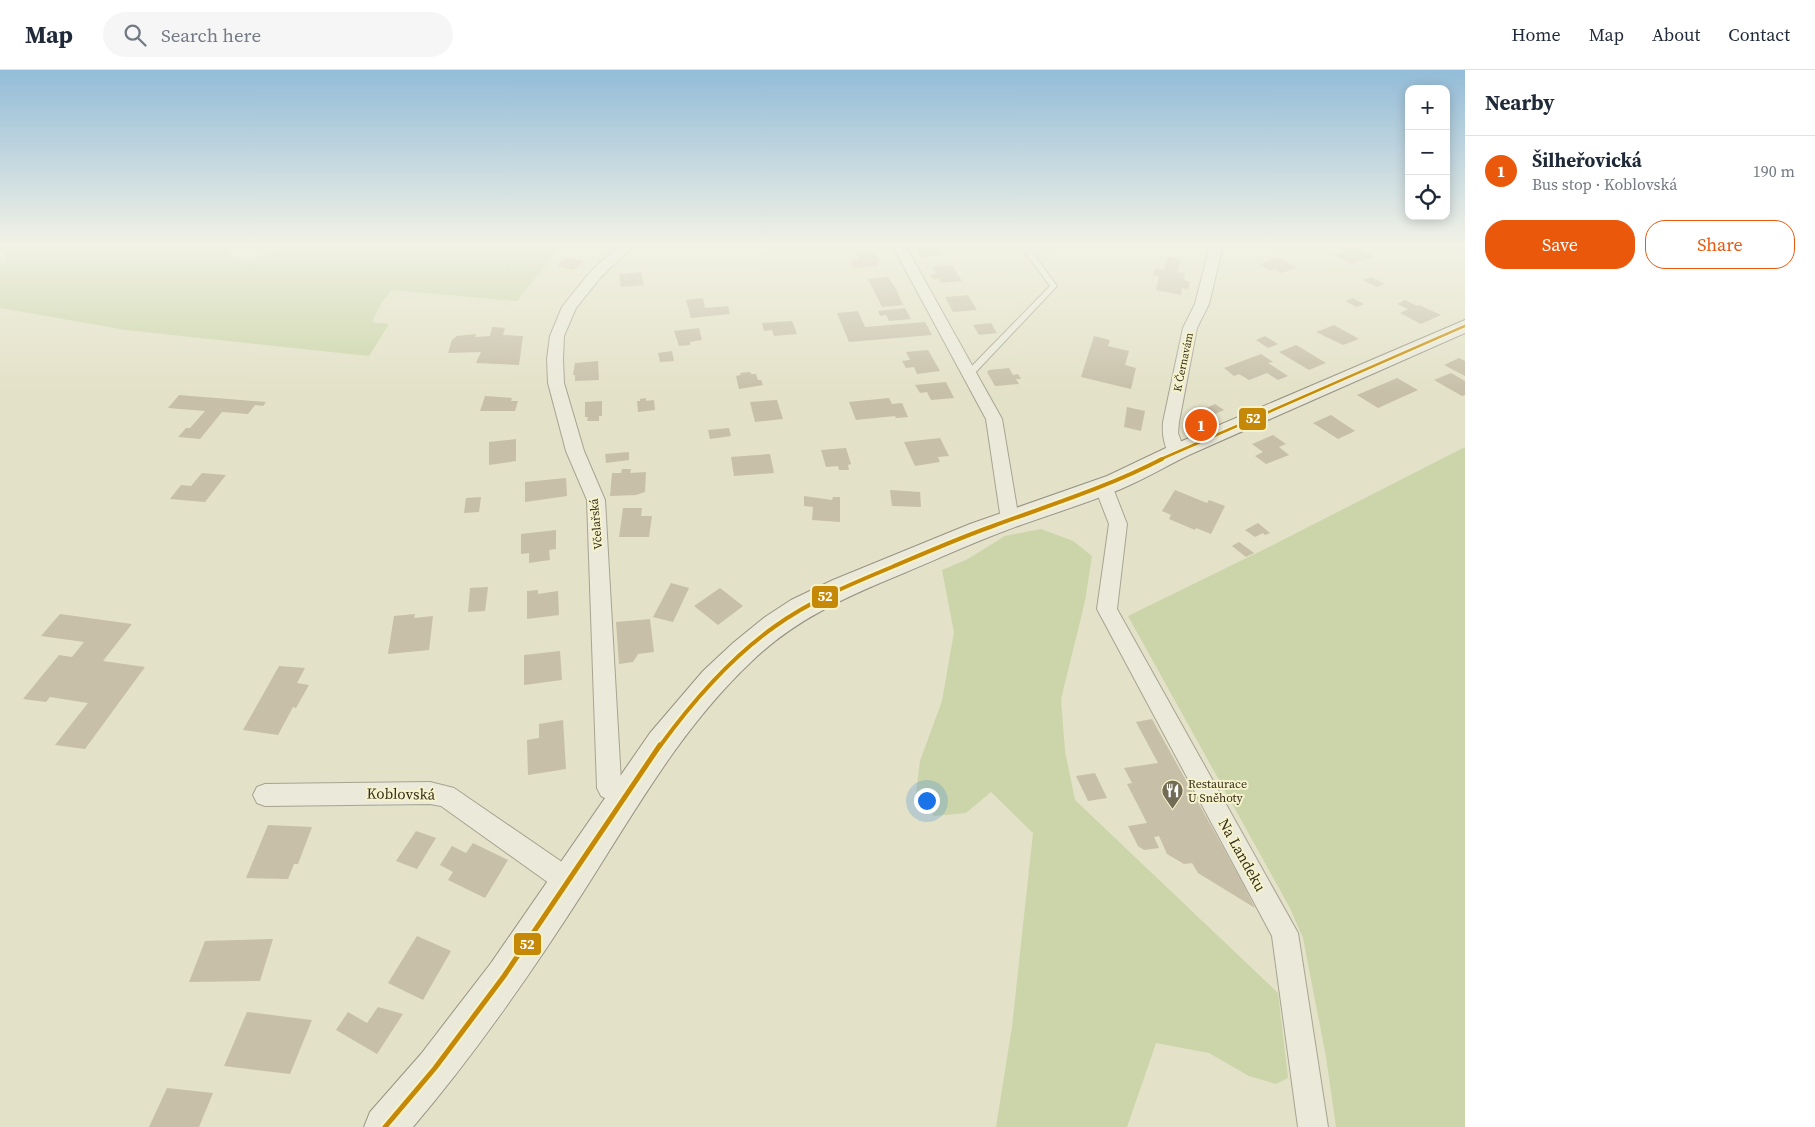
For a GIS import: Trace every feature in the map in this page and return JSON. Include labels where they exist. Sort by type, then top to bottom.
[{"type":"street","name":"Včelařská","points":[[579,294],[569,307],[557,336],[555,359],[556,383],[576,451],[596,500],[609,788],[624,797]]},
{"type":"street","points":[[925,294],[994,419],[1010,520]]},
{"type":"street","name":"K Černavám","points":[[1176,452],[1170,433],[1185,348],[1190,328],[1202,304],[1205,294]]},
{"type":"street","points":[[385,1127],[445,1058],[569,882],[624,797],[693,700],[732,659],[774,626],[791,614],[847,585],[1010,520],[1104,488],[1150,468],[1176,452],[1465,326]]},
{"type":"street","name":"Na Landeku","points":[[1104,488],[1118,524],[1108,609],[1285,933],[1313,1127]]},
{"type":"street","name":"Koblovská","points":[[265,794],[430,793],[446,796],[569,882]]},
{"type":"lane","points":[[970,373],[1046,294]]},
{"type":"green space","points":[[0,294],[388,294],[382,302],[372,322],[389,324],[369,356],[126,330],[0,308]]},
{"type":"green space","points":[[441,294],[522,294],[517,301]]},
{"type":"green space","points":[[1465,447],[1465,1127],[1336,1127],[1326,1057],[1303,938],[1290,908],[1128,616],[1269,547]]},
{"type":"green space","points":[[1041,529],[1073,541],[1092,556],[1085,601],[1061,699],[1065,751],[1075,800],[1278,993],[1288,1078],[1276,1084],[1249,1076],[1209,1053],[1156,1043],[1127,1127],[996,1127],[1012,1027],[1033,833],[991,792],[966,813],[934,816],[916,793],[920,761],[942,701],[954,632],[942,570],[966,560],[1005,536]]},
{"type":"building","points":[[876,294],[898,294],[903,305],[882,307]]},
{"type":"building","points":[[968,295],[977,310],[953,312],[945,297]]},
{"type":"building","points":[[703,298],[705,308],[728,306],[730,314],[691,318],[686,300]]},
{"type":"building","points":[[1353,298],[1364,304],[1357,307],[1345,301]]},
{"type":"building","points":[[1405,300],[1441,315],[1421,324],[1400,313],[1408,309],[1397,304]]},
{"type":"building","points":[[905,308],[911,319],[889,321],[886,315],[880,316],[878,311]]},
{"type":"building","points":[[858,311],[865,327],[925,322],[932,335],[849,342],[837,313]]},
{"type":"building","points":[[792,321],[797,334],[774,336],[772,330],[764,331],[762,323]]},
{"type":"building","points":[[991,323],[997,333],[979,335],[973,325]]},
{"type":"building","points":[[1334,325],[1359,339],[1343,345],[1316,332]]},
{"type":"building","points":[[492,327],[505,328],[503,335],[523,336],[519,365],[476,363],[481,352],[448,353],[452,340],[457,336],[476,334],[475,337],[490,336]]},
{"type":"building","points":[[699,328],[702,340],[690,342],[690,345],[679,346],[674,331]]},
{"type":"building","points":[[1094,336],[1110,340],[1108,346],[1129,351],[1125,365],[1136,368],[1131,389],[1081,377]]},
{"type":"building","points":[[1265,336],[1278,344],[1268,348],[1256,340]]},
{"type":"building","points":[[1296,345],[1326,363],[1309,370],[1279,352]]},
{"type":"building","points":[[928,350],[940,371],[917,374],[914,367],[906,368],[902,361],[910,360],[906,352]]},
{"type":"building","points":[[672,351],[674,361],[660,362],[658,353]]},
{"type":"building","points":[[1261,354],[1273,362],[1268,363],[1288,376],[1278,380],[1267,373],[1249,380],[1239,374],[1234,376],[1224,368]]},
{"type":"building","points":[[1459,358],[1465,361],[1465,376],[1444,365]]},
{"type":"building","points":[[598,361],[599,380],[575,381],[575,375],[573,375],[575,363]]},
{"type":"building","points":[[1009,368],[1013,375],[1018,374],[1021,379],[1016,379],[1019,384],[995,386],[987,372],[989,370]]},
{"type":"building","points":[[750,372],[751,374],[756,374],[758,380],[761,380],[763,385],[739,389],[736,376],[741,375],[740,373]]},
{"type":"building","points":[[1451,373],[1465,381],[1465,395],[1462,396],[1434,380]]},
{"type":"building","points":[[1397,378],[1418,390],[1378,408],[1357,395]]},
{"type":"building","points":[[946,382],[954,398],[931,400],[927,392],[920,393],[915,385]]},
{"type":"building","points":[[179,395],[266,402],[263,406],[255,405],[248,414],[222,412],[200,439],[178,437],[186,428],[190,428],[205,411],[168,408]]},
{"type":"building","points":[[485,396],[512,398],[511,401],[518,401],[515,411],[480,411]]},
{"type":"building","points":[[646,398],[646,401],[654,400],[655,410],[638,412],[637,401]]},
{"type":"building","points":[[889,398],[892,404],[902,403],[908,417],[896,418],[895,416],[856,420],[849,402]]},
{"type":"building","points":[[777,400],[783,419],[755,422],[750,402]]},
{"type":"building","points":[[602,401],[602,416],[599,416],[599,421],[587,421],[588,417],[585,417],[585,402]]},
{"type":"building","points":[[1215,404],[1224,410],[1215,414],[1206,408]]},
{"type":"building","points":[[1127,407],[1145,411],[1141,431],[1124,427]]},
{"type":"building","points":[[1331,415],[1355,431],[1338,439],[1313,423]]},
{"type":"building","points":[[729,428],[731,436],[710,439],[708,430]]},
{"type":"building","points":[[1273,435],[1286,444],[1279,447],[1289,455],[1266,464],[1255,456],[1263,452],[1252,444]]},
{"type":"building","points":[[940,438],[949,456],[938,457],[940,462],[915,466],[904,442]]},
{"type":"building","points":[[516,439],[516,461],[489,465],[489,442]]},
{"type":"building","points":[[846,448],[851,464],[848,465],[849,470],[839,470],[838,466],[826,467],[821,450]]},
{"type":"building","points":[[629,452],[629,460],[606,463],[605,454]]},
{"type":"building","points":[[770,454],[774,473],[734,476],[731,457]]},
{"type":"building","points":[[622,469],[631,469],[630,473],[646,472],[645,492],[636,495],[610,496],[612,473],[621,473]]},
{"type":"building","points":[[202,473],[226,475],[205,502],[170,499],[181,485],[191,486]]},
{"type":"building","points":[[566,478],[567,496],[525,502],[525,482]]},
{"type":"building","points":[[890,490],[920,492],[921,507],[892,506]]},
{"type":"building","points":[[1175,490],[1207,503],[1209,500],[1225,506],[1211,534],[1196,528],[1195,530],[1169,519],[1171,515],[1162,511]]},
{"type":"building","points":[[804,496],[832,500],[833,497],[840,497],[840,522],[812,520],[813,507],[804,506]]},
{"type":"building","points":[[481,497],[479,512],[464,513],[466,498]]},
{"type":"building","points":[[623,508],[642,508],[641,516],[652,516],[649,537],[619,537]]},
{"type":"building","points":[[1258,523],[1270,533],[1265,535],[1263,533],[1255,537],[1245,530]]},
{"type":"building","points":[[556,530],[556,549],[549,550],[550,560],[529,563],[529,553],[521,554],[521,534]]},
{"type":"building","points":[[1239,542],[1254,553],[1246,557],[1232,546]]},
{"type":"building","points":[[671,583],[689,588],[673,622],[653,617]]},
{"type":"building","points":[[488,587],[485,611],[468,612],[470,588]]},
{"type":"building","points":[[720,588],[743,606],[718,625],[694,606]]},
{"type":"building","points":[[538,590],[538,594],[558,591],[559,615],[527,619],[527,591]]},
{"type":"building","points":[[60,614],[132,624],[103,661],[145,667],[85,749],[55,745],[88,703],[50,697],[46,702],[23,699],[59,655],[72,657],[84,642],[41,636]]},
{"type":"building","points":[[415,614],[414,618],[433,616],[429,650],[388,654],[394,616]]},
{"type":"building","points":[[650,619],[654,652],[638,654],[633,662],[619,664],[616,622]]},
{"type":"building","points":[[560,651],[562,680],[524,685],[524,655]]},
{"type":"building","points":[[279,666],[305,668],[297,683],[309,685],[296,708],[293,707],[278,735],[243,730]]},
{"type":"building","name":"Restaurace U Sněhoty","points":[[1152,719],[1255,908],[1198,873],[1192,863],[1184,864],[1167,854],[1159,836],[1154,837],[1159,848],[1144,850],[1138,846],[1128,826],[1147,823],[1127,784],[1132,783],[1124,768],[1158,763],[1136,722]]},
{"type":"building","points":[[563,720],[566,769],[528,775],[527,740],[539,738],[539,724]]},
{"type":"building","points":[[1095,773],[1107,798],[1088,801],[1076,776]]},
{"type":"building","points":[[268,825],[312,827],[298,864],[294,864],[288,879],[246,878]]},
{"type":"building","points":[[416,831],[436,838],[417,869],[396,861]]},
{"type":"building","points":[[473,843],[508,860],[485,898],[448,880],[453,872],[440,865],[452,846],[466,853]]},
{"type":"building","points":[[417,936],[451,951],[423,1000],[388,983]]},
{"type":"building","points":[[273,939],[260,981],[189,982],[205,941]]},
{"type":"building","points":[[378,1007],[403,1014],[377,1054],[336,1030],[348,1012],[367,1023]]},
{"type":"building","points":[[247,1012],[312,1020],[290,1074],[224,1066]]},
{"type":"building","points":[[167,1088],[213,1093],[199,1127],[149,1127]]},
{"type":"transit line","name":"52","points":[[385,1127],[435,1068],[527,945],[628,791],[669,733],[715,678],[741,653],[775,625],[812,603],[851,584],[979,531],[1123,478],[1183,449],[1465,326]]},
{"type":"place","name":"Šilheřovická","points":[[1201,425]]},
{"type":"place","name":"Restaurace U Sněhoty","points":[[1172,810]]}]
